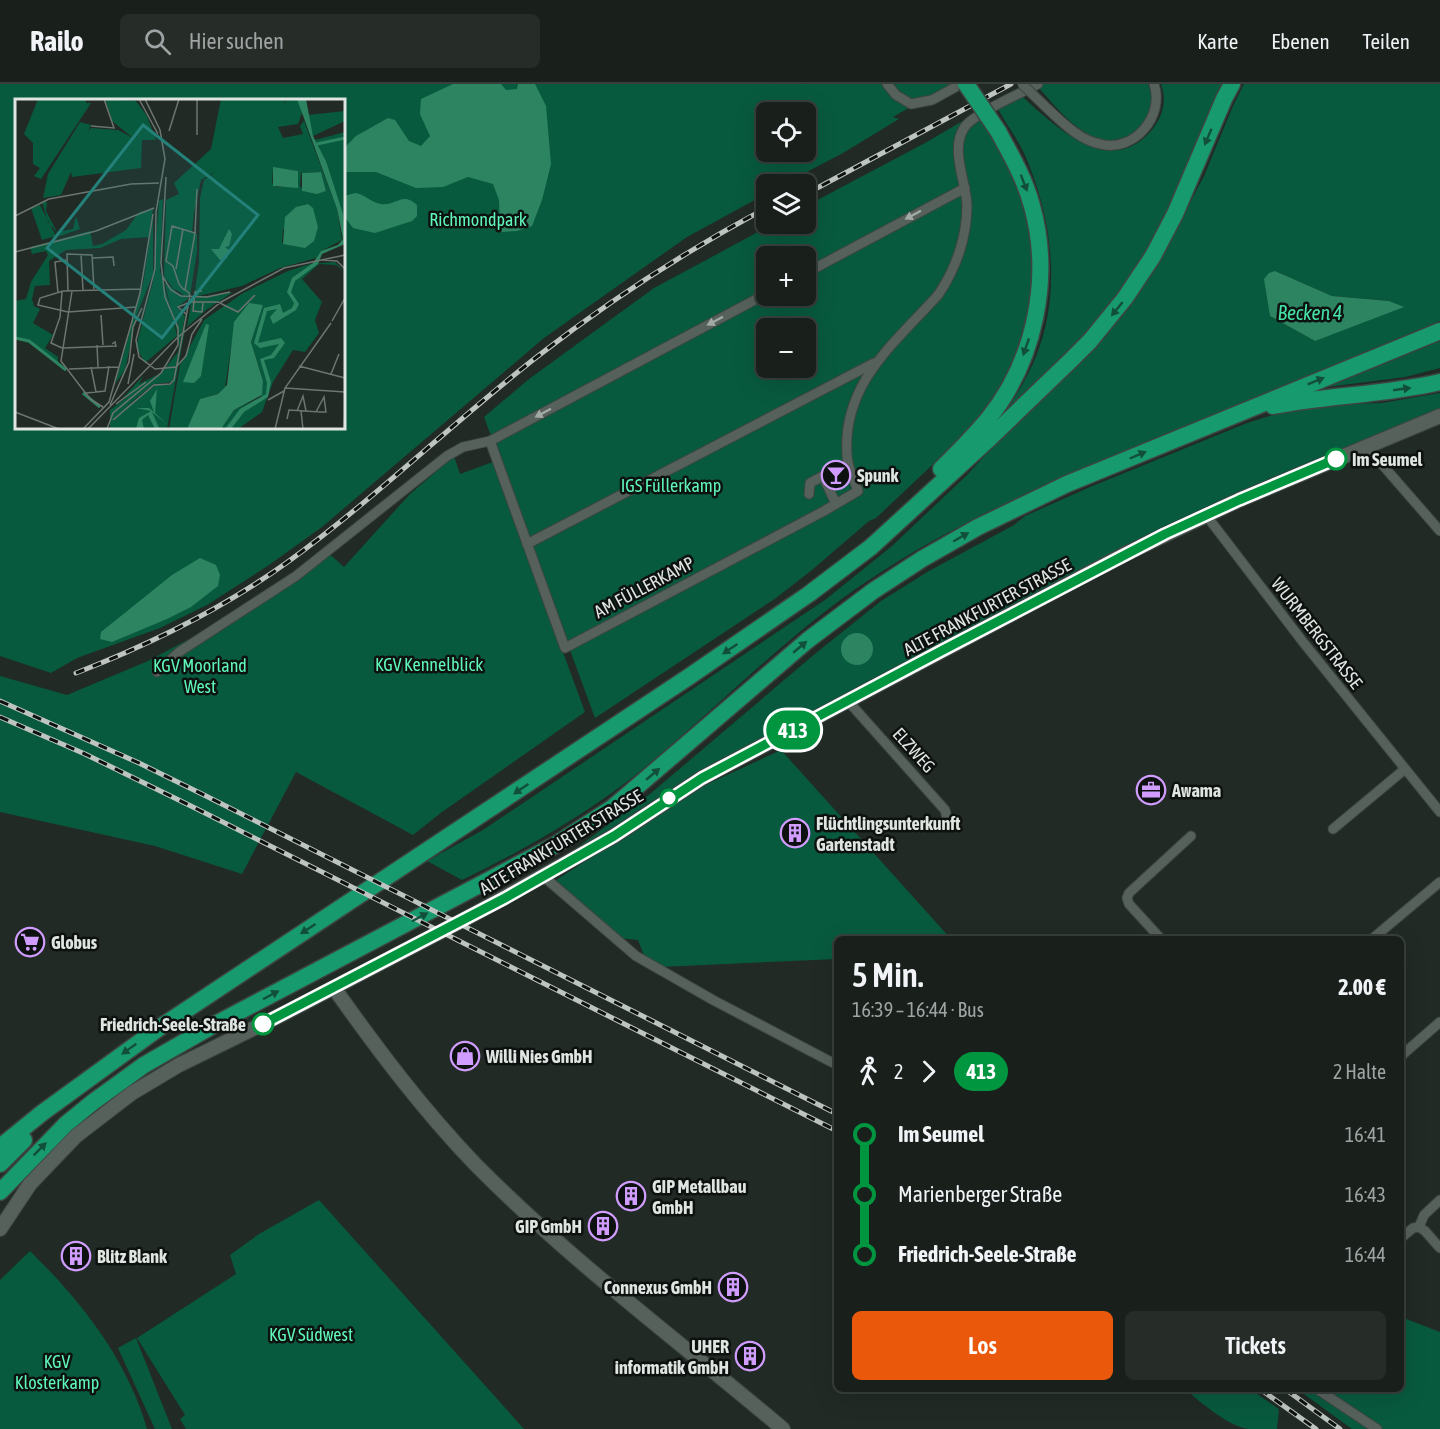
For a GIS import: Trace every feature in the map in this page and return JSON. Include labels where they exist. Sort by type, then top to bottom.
[{"type":"highway","points":[[829,579],[900,512],[988,418],[1005,394],[1028,345],[1039,290],[1037,234],[1032,206],[1023,180],[998,131],[966,84]]},
{"type":"highway","points":[[0,1147],[110,1063],[254,964],[690,676],[871,547],[1084,348],[1107,321],[1135,284],[1164,237],[1232,84]]},
{"type":"highway","points":[[0,1191],[66,1124],[93,1101],[144,1065],[212,1026],[555,845],[612,808],[808,640],[873,591],[922,559],[978,527],[1066,484],[1440,331]]},
{"type":"highway","points":[[1223,418],[1323,397],[1409,388],[1440,382]]},
{"type":"highway","points":[[0,1164],[43,1121],[110,1063]]},
{"type":"street","points":[[887,84],[896,95],[911,104],[932,100],[961,84]]},
{"type":"street","points":[[1022,84],[1073,131],[1100,144],[1120,144],[1138,136],[1149,123],[1155,104],[1154,84]]},
{"type":"street","name":"AM FÜLLERKAMP","points":[[490,441],[565,648],[858,491],[846,457],[848,429],[861,387],[876,362],[927,308],[946,282],[959,254],[967,204],[959,157],[959,142],[964,128],[974,118],[1038,84]]},
{"type":"street","points":[[816,268],[965,188]]},
{"type":"street","points":[[157,672],[179,652],[296,576],[447,456],[463,447],[490,441],[756,299]]},
{"type":"street","name":"AM FÜLLERKAMP","points":[[527,544],[876,362]]},
{"type":"street","name":"ALTE FRANKFURTER STRASSE","points":[[0,1229],[15,1204],[63,1148],[102,1114],[179,1065],[334,988],[543,876],[614,836],[702,778],[1125,554],[1206,515],[1440,416]]},
{"type":"street","points":[[1366,446],[1440,531]]},
{"type":"street","points":[[809,494],[810,483],[823,476],[836,504]]},
{"type":"street","name":"WURMBERGSTRASSE","points":[[1206,515],[1289,624],[1440,812]]},
{"type":"street","name":"ELZWEG","points":[[848,700],[945,810],[950,825]]},
{"type":"street","points":[[1333,829],[1405,769]]},
{"type":"street","points":[[1158,936],[1129,904],[1127,895],[1191,836]]},
{"type":"street","points":[[543,876],[636,956],[834,1063]]},
{"type":"street","points":[[1376,936],[1440,882]]},
{"type":"street","points":[[334,988],[369,1038],[418,1099],[455,1143],[497,1185],[573,1255],[783,1429]]},
{"type":"street","points":[[1404,1053],[1440,1022]]},
{"type":"street","points":[[1419,1227],[1424,1215],[1440,1200]]},
{"type":"street","points":[[1404,1236],[1413,1228],[1419,1227],[1440,1248]]},
{"type":"street","points":[[1322,1392],[1377,1429]]},
{"type":"green space","name":"Richmondpark","points":[[0,84],[950,84],[893,117],[899,119],[803,174],[756,174],[756,199],[687,237],[544,338],[322,527],[269,565],[207,605],[160,628],[77,658],[51,673],[0,656]]},
{"type":"green space","points":[[1044,84],[1148,84],[1151,107],[1141,127],[1132,135],[1122,140],[1098,139],[1089,135],[1058,110],[1038,87]]},
{"type":"green space","points":[[1161,84],[1226,84],[1175,197],[1130,279],[1088,333],[1005,412],[1025,380],[1039,349],[1050,293],[1051,264],[1043,208],[1035,180],[1021,147],[998,109],[1022,96],[1050,121],[1083,143],[1101,149],[1118,150],[1135,145],[1155,126],[1164,103]]},
{"type":"green space","points":[[1244,84],[1440,84],[1440,321],[1067,475],[946,534],[907,556],[837,602],[633,777],[571,820],[462,880],[427,861],[483,830],[825,600],[892,546],[1090,352],[1123,315],[1153,273],[1204,176]],"holes":[[[1275,271],[1332,296],[1389,301],[1315,341],[1270,316]]]},
{"type":"green space","name":"IGS Füllerkamp","points":[[978,112],[1007,159],[1030,217],[1035,246],[1032,309],[1011,367],[997,392],[962,437],[876,518],[869,521],[776,598],[595,718],[484,417],[529,379],[654,288],[756,233],[816,234],[816,201]]},
{"type":"green space","points":[[1440,341],[1440,368],[1405,377],[1327,387]]},
{"type":"green space","points":[[1440,393],[1440,409],[1271,478],[1158,529],[695,776],[608,833],[576,851],[575,849],[650,794],[881,601],[929,571],[1014,525],[1025,516],[1247,423],[1286,411],[1347,404],[1382,403]]},
{"type":"green space","name":"KGV Kennelblick","points":[[454,456],[460,474],[493,462],[585,712],[442,812],[413,835],[296,772],[242,874],[155,846],[0,812],[0,676],[67,695],[148,661],[206,630],[325,550],[344,567],[409,495]]},
{"type":"green space","points":[[781,750],[948,936],[834,936],[834,959],[659,967],[645,958],[638,940],[619,938],[553,882],[699,788]]},
{"type":"green space","name":"KGV Südwest","points":[[319,1200],[524,1429],[186,1429],[180,1419],[185,1415],[137,1338],[236,1274],[230,1255],[259,1234]]},
{"type":"green space","name":"KGV Klosterkamp","points":[[30,1251],[67,1290],[100,1332],[127,1379],[147,1429],[0,1429],[0,1280]]},
{"type":"green space","points":[[1404,1318],[1440,1332],[1440,1429],[1352,1429],[1301,1392],[1404,1392]]},
{"type":"green space","points":[[136,1338],[172,1429],[155,1429],[118,1348]]},
{"type":"green space","points":[[1189,1392],[1254,1392],[1279,1409],[1277,1429],[1241,1427],[1215,1413]]},
{"type":"water","points":[[453,84],[501,84],[506,90],[517,89],[518,84],[535,84],[546,106],[551,164],[542,200],[532,226],[517,231],[500,232],[499,200],[493,184],[468,177],[443,187],[416,188],[376,172],[345,172],[345,147],[356,136],[388,118],[395,120],[409,141],[421,146],[430,136],[420,114],[421,99]]},
{"type":"water","points":[[355,193],[381,204],[407,199],[417,205],[417,216],[412,221],[375,233],[353,228],[345,217],[345,196]]},
{"type":"water","name":"Becken 4","points":[[1275,271],[1332,296],[1389,301],[1404,307],[1315,341],[1270,316],[1264,279],[1269,273]]},
{"type":"water","points":[[200,558],[216,565],[220,575],[218,586],[191,607],[167,619],[112,642],[100,639],[101,632],[172,575]]},
{"type":"water","points":[[857,633],[869,637],[873,649],[869,661],[857,665],[845,661],[841,649],[845,637]]},
{"type":"railway","points":[[816,189],[1011,84]]},
{"type":"railway","points":[[76,673],[186,624],[264,578],[353,512],[506,381],[565,335],[649,277],[756,214]]},
{"type":"railway","points":[[0,701],[139,763],[206,796],[834,1112]]},
{"type":"railway","points":[[0,717],[85,754],[197,809],[834,1129]]},
{"type":"railway","points":[[1264,1392],[1316,1429]]},
{"type":"railway","points":[[1289,1392],[1340,1429]]},
{"type":"bus line","name":"413","points":[[263,1024],[505,898],[614,836],[702,778],[943,650],[1165,534],[1336,459]]},
{"type":"place","name":"Im Seumel","points":[[1336,459]]},
{"type":"place","name":"Spunk","points":[[836,475]]},
{"type":"place","name":"Awama","points":[[1151,790]]},
{"type":"place","name":"Flüchtlingsunterkunft Gartenstadt","points":[[795,833]]},
{"type":"place","name":"Globus","points":[[30,942]]},
{"type":"place","name":"Friedrich-Seele-Straße","points":[[263,1024]]},
{"type":"place","name":"Willi Nies GmbH","points":[[465,1056]]},
{"type":"place","name":"GIP Metallbau GmbH","points":[[631,1196]]},
{"type":"place","name":"GIP GmbH","points":[[603,1226]]},
{"type":"place","name":"Blitz Blank","points":[[76,1256]]},
{"type":"place","name":"Connexus GmbH","points":[[733,1287]]},
{"type":"place","name":"UHER informatik GmbH","points":[[750,1356]]},
{"type":"park label","name":"KGV Moorland West","points":[[200,675]]}]
